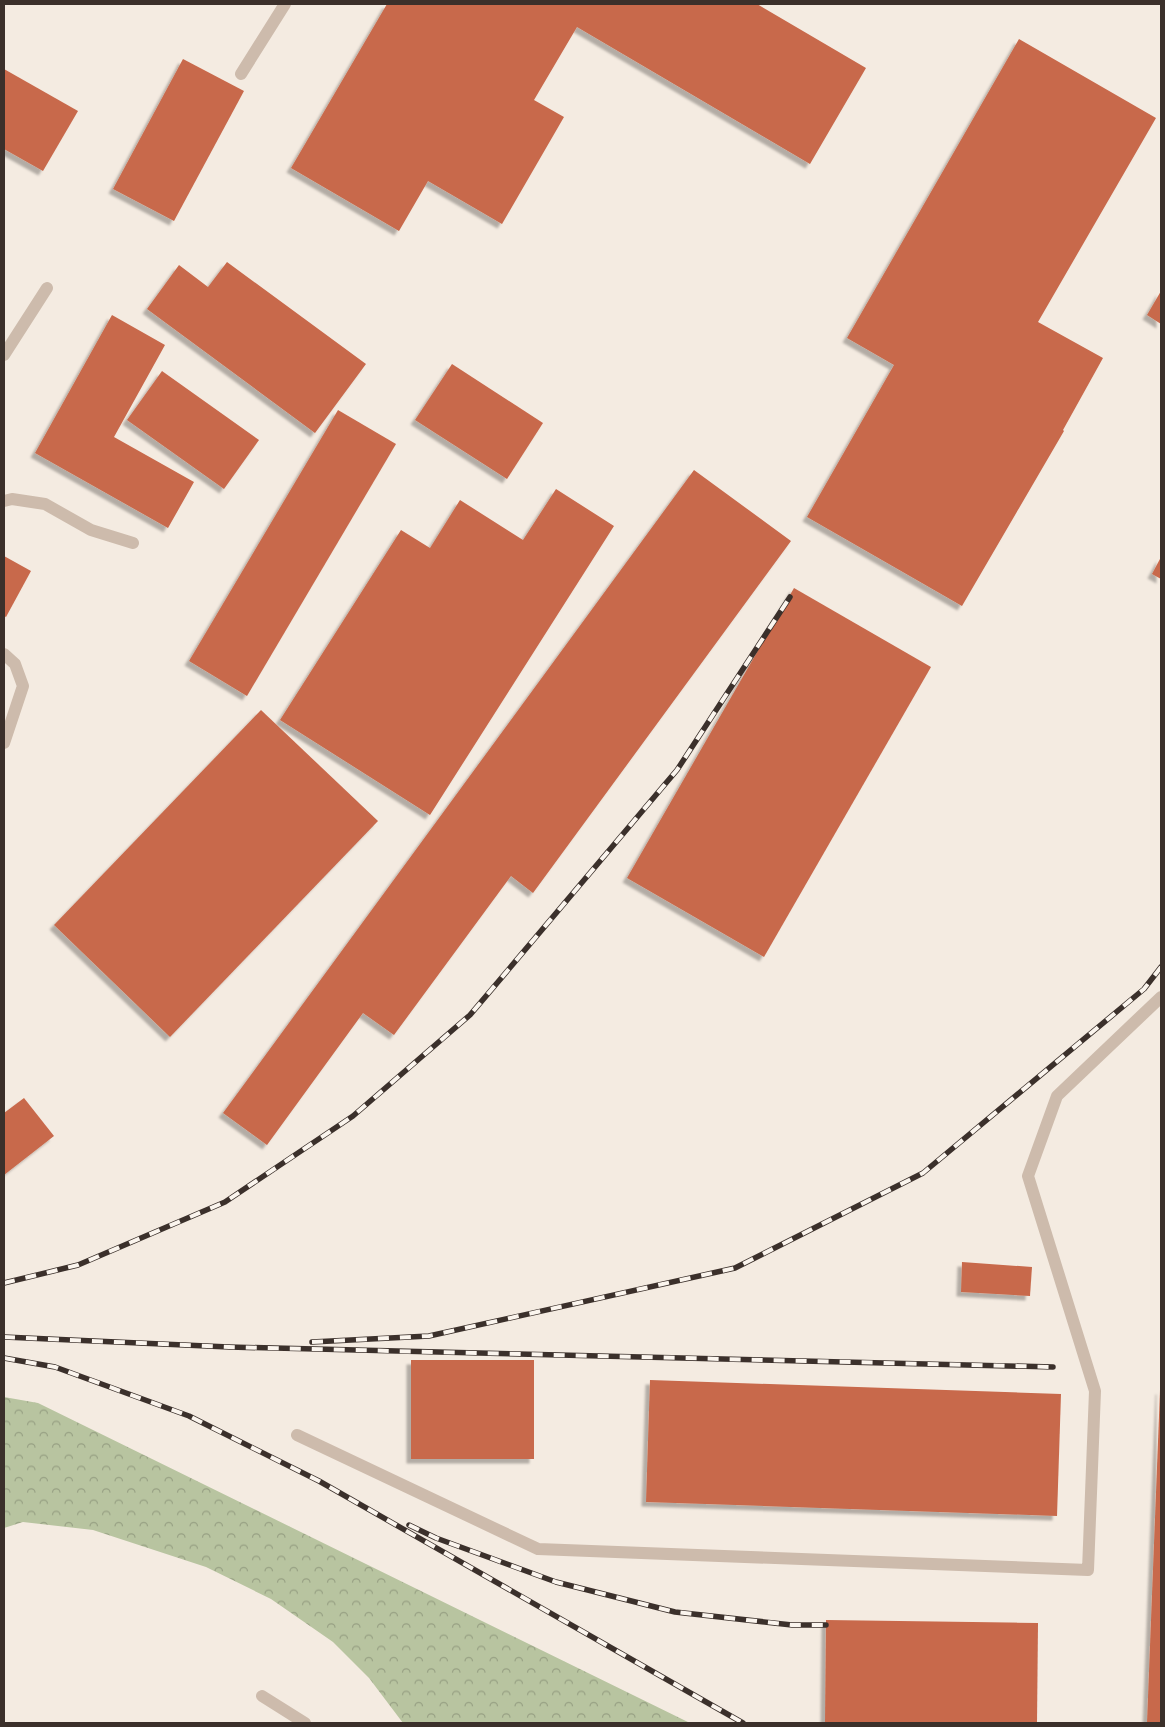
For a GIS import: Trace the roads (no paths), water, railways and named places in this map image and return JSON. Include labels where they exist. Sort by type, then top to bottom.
[{"type":"lane","points":[[241,74],[285,4]]},
{"type":"lane","points":[[4,355],[47,288]]},
{"type":"lane","points":[[4,501],[12,499],[45,504],[91,530],[133,543]]},
{"type":"lane","points":[[4,654],[15,664],[23,686],[4,743]]},
{"type":"lane","points":[[297,1435],[538,1549],[1088,1570],[1095,1391],[1028,1176],[1058,1096],[1161,997]]},
{"type":"lane","points":[[262,1696],[305,1723]]},
{"type":"railway","points":[[4,1283],[78,1265],[225,1202],[353,1116],[470,1015],[677,770],[790,597]]},
{"type":"railway","points":[[312,1342],[429,1336],[735,1268],[923,1173],[1144,989],[1161,967]]},
{"type":"railway","points":[[4,1337],[229,1347],[1053,1367]]},
{"type":"railway","points":[[4,1358],[55,1367],[189,1416],[319,1481],[743,1723]]},
{"type":"railway","points":[[409,1525],[436,1538],[556,1582],[675,1612],[792,1625],[826,1625]]}]
